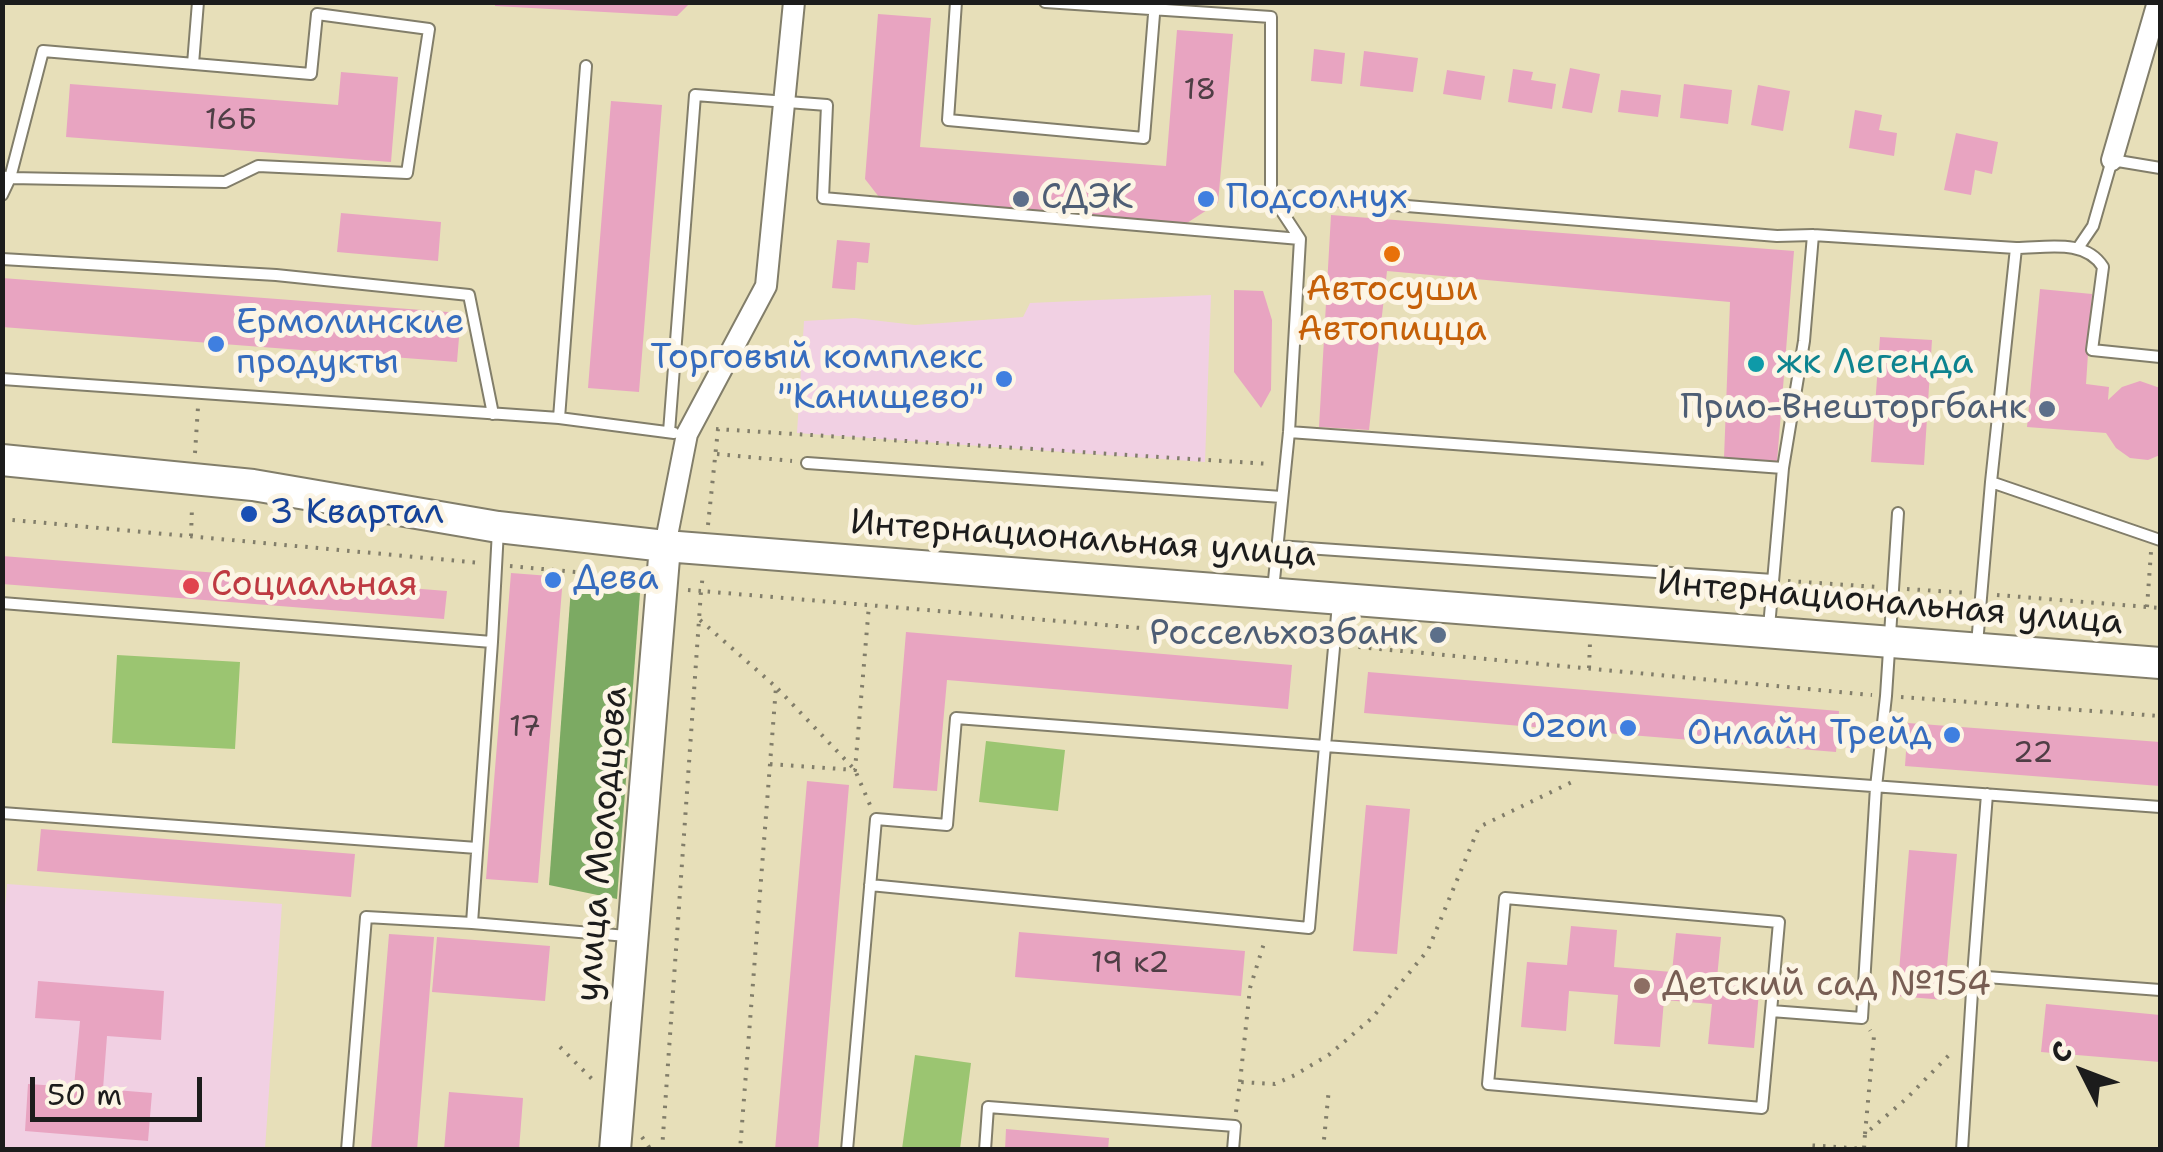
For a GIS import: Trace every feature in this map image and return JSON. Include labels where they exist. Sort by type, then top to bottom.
[{"type":"main road","name":"Интернациональная улица","points":[[2,460],[252,485],[498,527],[665,546],[2160,663]]},
{"type":"main road","name":"улица Молодцова","points":[[615,1150],[665,546]]},
{"type":"street","points":[[665,546],[678,433],[766,286],[794,2]]},
{"type":"street","points":[[2112,160],[2158,2]]},
{"type":"lane","points":[[194,64],[198,2]]},
{"type":"lane","points":[[956,2],[948,120],[1144,138],[1154,6]]},
{"type":"lane","points":[[1045,2],[1154,6],[1271,17]]},
{"type":"lane","points":[[1272,2],[1272,195],[1300,239],[1290,432],[1272,592]]},
{"type":"lane","points":[[2,195],[5,175],[43,52],[311,74],[317,14],[430,29],[407,173],[258,166],[225,182],[5,175]]},
{"type":"lane","points":[[559,418],[586,66]]},
{"type":"lane","points":[[2,379],[559,418],[678,433],[694,95],[827,105],[824,198],[1300,239]]},
{"type":"lane","points":[[2078,248],[2093,226],[2112,160],[2160,168]]},
{"type":"lane","points":[[1272,195],[1777,236],[2078,248],[2091,253],[2102,266],[2092,350],[2160,357]]},
{"type":"lane","points":[[1768,633],[1783,468],[1804,340],[1813,235]]},
{"type":"lane","points":[[1977,649],[1990,482],[2016,248]]},
{"type":"lane","points":[[2,259],[276,274],[469,294],[493,414]]},
{"type":"lane","points":[[1290,432],[1783,468]]},
{"type":"lane","points":[[807,463],[1282,497]]},
{"type":"lane","points":[[1990,482],[2156,540]]},
{"type":"lane","points":[[1771,1011],[1862,1018],[1898,513]]},
{"type":"lane","points":[[472,923],[498,527]]},
{"type":"lane","points":[[1277,546],[1773,580]]},
{"type":"lane","points":[[870,885],[1310,928],[1338,598]]},
{"type":"lane","points":[[2,603],[492,642]]},
{"type":"lane","points":[[847,1150],[876,819],[947,825],[956,718],[2160,808]]},
{"type":"lane","points":[[1962,1150],[1987,794]]},
{"type":"lane","points":[[2,812],[477,848]]},
{"type":"lane","points":[[1505,898],[1778,922],[1771,1011],[1762,1108],[1488,1084],[1505,898]]},
{"type":"lane","points":[[346,1150],[366,917],[633,936]]},
{"type":"lane","points":[[1973,976],[2160,990]]},
{"type":"lane","points":[[985,1150],[988,1107],[1235,1126],[1232,1150]]},
{"type":"path","points":[[678,433],[718,429],[1286,464]]},
{"type":"path","points":[[662,1150],[699,620],[718,429]]},
{"type":"path","points":[[717,454],[807,463]]},
{"type":"path","points":[[2,519],[597,574]]},
{"type":"path","points":[[2147,607],[2156,540]]},
{"type":"path","points":[[702,591],[1334,644],[1886,696],[2160,716]]},
{"type":"path","points":[[1653,595],[1771,602]]},
{"type":"path","points":[[854,770],[868,605]]},
{"type":"path","points":[[699,620],[776,687],[854,770],[876,819]]},
{"type":"path","points":[[740,1150],[776,687]]},
{"type":"path","points":[[770,764],[854,770]]},
{"type":"path","points":[[1240,1082],[1275,1084],[1295,1076],[1330,1054],[1372,1018],[1428,950],[1479,828],[1603,767]]},
{"type":"path","points":[[1235,1126],[1250,988],[1271,924]]},
{"type":"path","points":[[1806,1150],[1807,1145],[1864,1149],[1874,1036],[1862,1018]]},
{"type":"path","points":[[1866,1134],[1969,1035]]},
{"type":"path","points":[[1323,1150],[1328,1088]]},
{"type":"shaded area","name":"Торговый комплекс \"Канищево\"","points":[[1211,295],[1205,462],[797,433],[804,321],[855,318],[915,325],[1023,317],[1030,303]]},
{"type":"shaded area","points":[[7,884],[282,904],[265,1149],[3,1150],[2,940]]},
{"type":"green space","points":[[571,588],[640,593],[617,899],[549,885]]},
{"type":"green space","points":[[117,655],[240,662],[235,749],[112,743]]},
{"type":"green space","points":[[986,741],[1065,750],[1058,811],[979,802]]},
{"type":"green space","points":[[915,1055],[971,1063],[960,1149],[902,1149]]},
{"type":"building","points":[[495,2],[691,2],[677,16],[495,6]]},
{"type":"building","points":[[878,14],[931,18],[920,147],[1166,166],[1177,30],[1233,34],[1218,203],[1176,230],[886,206],[865,179]]},
{"type":"building","points":[[1314,49],[1345,53],[1342,84],[1311,81]]},
{"type":"building","points":[[1364,51],[1418,58],[1413,92],[1360,86]]},
{"type":"building","points":[[1570,68],[1600,74],[1592,113],[1562,108]]},
{"type":"building","points":[[1513,69],[1533,72],[1531,80],[1556,84],[1552,109],[1508,102]]},
{"type":"building","points":[[1447,70],[1485,76],[1481,100],[1443,94]]},
{"type":"building","points":[[341,72],[398,77],[391,162],[66,137],[70,84],[338,105]]},
{"type":"building","points":[[1684,84],[1732,90],[1728,124],[1680,118]]},
{"type":"building","points":[[1758,85],[1790,91],[1783,131],[1751,125]]},
{"type":"building","points":[[1621,90],[1661,95],[1658,117],[1618,112]]},
{"type":"building","points":[[611,101],[662,105],[639,392],[588,388]]},
{"type":"building","points":[[1855,110],[1882,115],[1879,130],[1897,133],[1894,156],[1849,148]]},
{"type":"building","points":[[1956,133],[1998,142],[1992,174],[1975,170],[1971,195],[1944,190]]},
{"type":"building","points":[[341,213],[441,222],[438,261],[337,252]]},
{"type":"building","name":"жк Легенда","points":[[1331,215],[1794,251],[1777,462],[1724,458],[1730,302],[1387,271],[1369,430],[1319,427]]},
{"type":"building","points":[[837,240],[870,243],[868,263],[857,262],[855,290],[832,288]]},
{"type":"building","points":[[2,278],[461,313],[457,362],[2,327]]},
{"type":"building","points":[[2040,289],[2092,294],[2086,384],[2109,387],[2108,400],[2122,387],[2140,381],[2160,388],[2160,455],[2148,460],[2130,458],[2116,448],[2106,433],[2027,427]]},
{"type":"building","points":[[1234,290],[1263,291],[1272,320],[1271,390],[1261,408],[1234,372]]},
{"type":"building","points":[[1880,337],[1932,340],[1924,465],[1871,462]]},
{"type":"building","points":[[2,556],[447,591],[444,619],[2,584]]},
{"type":"building","points":[[511,573],[563,577],[538,883],[486,879]]},
{"type":"building","points":[[906,632],[1292,665],[1288,709],[947,680],[937,791],[893,788]]},
{"type":"building","points":[[1368,672],[1839,711],[1836,752],[1364,713]]},
{"type":"building","points":[[1908,723],[2160,742],[2160,786],[1905,766]]},
{"type":"building","points":[[807,781],[849,785],[818,1150],[775,1150]]},
{"type":"building","points":[[1366,805],[1410,809],[1397,954],[1353,951]]},
{"type":"building","points":[[41,829],[355,854],[351,897],[37,871]]},
{"type":"building","points":[[1909,850],[1957,854],[1944,1000],[1897,996]]},
{"type":"building","name":"Детский сад №154","points":[[1571,926],[1617,930],[1614,967],[1672,972],[1676,933],[1721,937],[1717,978],[1760,981],[1754,1048],[1708,1044],[1712,1004],[1664,1000],[1660,1047],[1614,1044],[1618,995],[1569,991],[1566,1031],[1521,1027],[1527,962],[1567,965]]},
{"type":"building","points":[[1019,932],[1245,951],[1241,996],[1015,977]]},
{"type":"building","points":[[389,934],[434,937],[417,1150],[371,1150]]},
{"type":"building","points":[[437,937],[550,946],[545,1001],[432,992]]},
{"type":"building","points":[[38,981],[164,991],[161,1040],[107,1036],[103,1089],[152,1093],[148,1141],[25,1131],[28,1084],[74,1087],[80,1021],[35,1018]]},
{"type":"building","points":[[2046,1004],[2160,1015],[2160,1062],[2041,1052]]},
{"type":"building","points":[[449,1092],[523,1098],[519,1150],[444,1150]]},
{"type":"building","points":[[1006,1129],[1109,1138],[1108,1150],[1005,1150]]},
{"type":"place","name":"СДЭК","points":[[1021,199]]},
{"type":"place","name":"Подсолнух","points":[[1206,199]]},
{"type":"place","name":"Автосуши Автопицца","points":[[1392,254]]},
{"type":"place","name":"Ермолинские продукты","points":[[216,344]]},
{"type":"place","name":"жк Легенда","points":[[1756,364]]},
{"type":"place","name":"Торговый комплекс \"Канищево\"","points":[[1004,379]]},
{"type":"place","name":"Прио-Внешторгбанк","points":[[2047,409]]},
{"type":"place","name":"3 Квартал","points":[[249,514]]},
{"type":"place","name":"Дева","points":[[553,580]]},
{"type":"place","name":"Социальная","points":[[191,586]]},
{"type":"place","name":"Россельхозбанк","points":[[1438,635]]},
{"type":"place","name":"Ozon","points":[[1628,728]]},
{"type":"place","name":"Онлайн Трейд","points":[[1952,735]]},
{"type":"place","name":"Детский сад №154","points":[[1642,986]]}]
